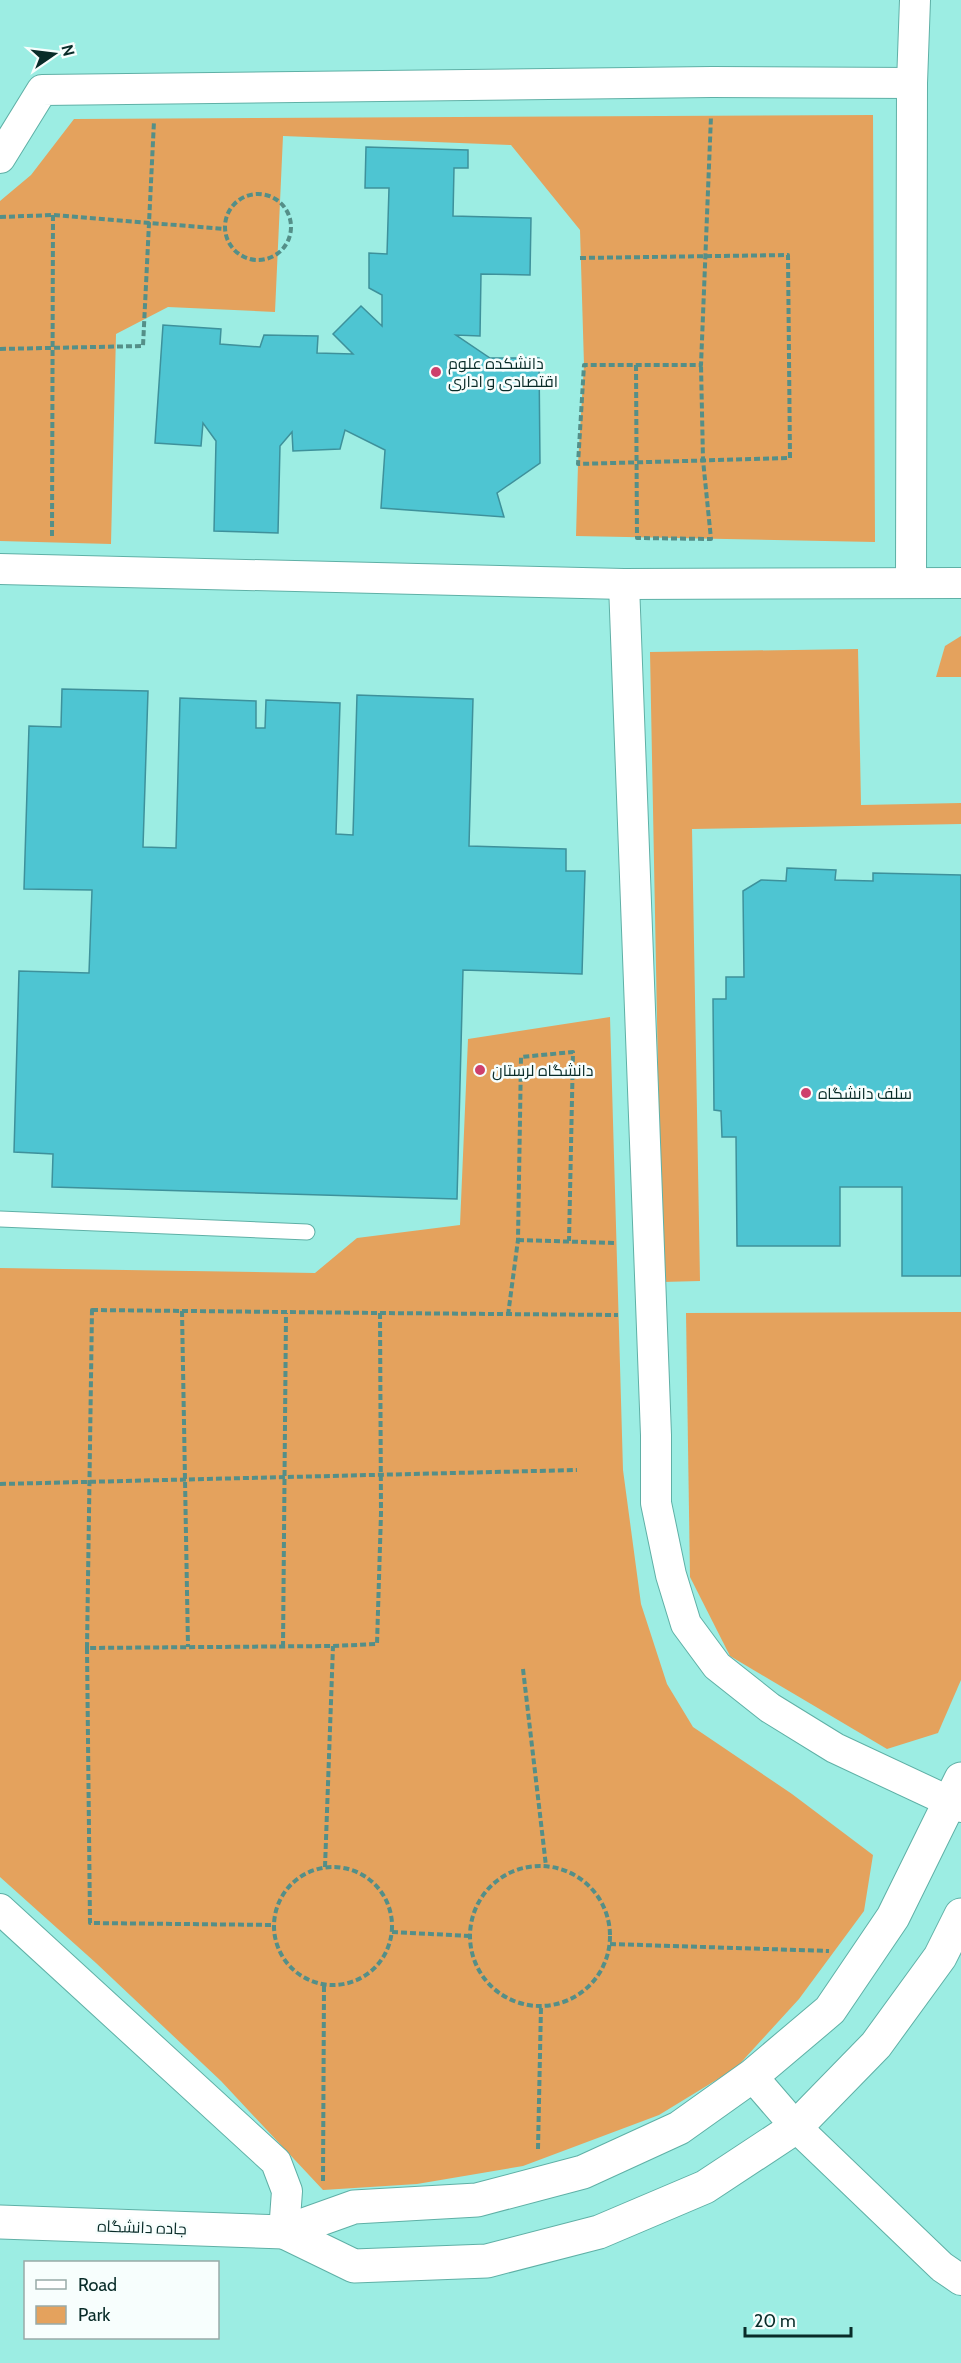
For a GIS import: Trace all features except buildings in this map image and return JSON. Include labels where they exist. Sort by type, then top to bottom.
[{"type":"street","points":[[911,583],[912,83],[915,0]]},
{"type":"street","points":[[0,158],[42,90],[712,82],[912,83]]},
{"type":"street","points":[[0,569],[624,585],[961,583]]},
{"type":"street","points":[[284,2232],[354,2207],[477,2199],[538,2184],[583,2172],[679,2128],[752,2076],[830,2010],[893,1917],[958,1796],[835,1748],[770,1708],[717,1666],[686,1624],[671,1575],[656,1503],[656,1435],[624,585]]},
{"type":"street","points":[[0,1909],[276,2162],[287,2192],[284,2232]]},
{"type":"street","points":[[284,2232],[354,2266],[486,2261],[599,2232],[705,2187],[796,2127],[876,2045],[940,1957],[961,1915]]},
{"type":"street","points":[[752,2076],[796,2127],[942,2267],[961,2280]]},
{"type":"street","name":"جاده دانشگاه","points":[[0,2222],[284,2232]]},
{"type":"lane","points":[[0,1219],[307,1232]]},
{"type":"path","points":[[636,365],[637,538],[711,539],[703,460],[701,365],[712,82]]},
{"type":"path","points":[[0,350],[143,346],[156,89]]},
{"type":"path","points":[[262,194],[279,200],[290,216],[291,235],[282,252],[265,261],[246,259],[231,247],[225,229],[229,210],[243,197],[262,194]]},
{"type":"path","points":[[52,570],[53,215]]},
{"type":"path","points":[[0,217],[53,215],[225,229]]},
{"type":"path","points":[[580,258],[788,255],[790,458],[578,464],[584,365],[701,365]]},
{"type":"path","points":[[508,1315],[518,1240],[521,1057],[573,1052],[569,1241]]},
{"type":"path","points":[[518,1240],[616,1243],[616,1253]]},
{"type":"path","points":[[274,1925],[90,1923],[87,1648],[92,1310],[618,1316],[618,1305]]},
{"type":"path","points":[[182,1311],[188,1647]]},
{"type":"path","points":[[283,1647],[285,1313]]},
{"type":"path","points":[[87,1648],[377,1644],[380,1313]]},
{"type":"path","points":[[0,1484],[577,1470]]},
{"type":"path","points":[[325,1867],[333,1646]]},
{"type":"path","points":[[523,1669],[546,1866]]},
{"type":"path","points":[[546,1866],[567,1871],[587,1882],[601,1900],[609,1922],[610,1944],[604,1964],[594,1981],[579,1994],[561,2003],[541,2006],[519,2002],[492,1985],[484,1977],[474,1958],[470,1936],[474,1913],[485,1893],[501,1877],[522,1868],[546,1866]]},
{"type":"path","points":[[325,1867],[343,1867],[360,1873],[375,1883],[385,1897],[392,1914],[392,1932],[387,1951],[376,1967],[362,1978],[343,1984],[324,1984],[309,1979],[294,1970],[284,1958],[277,1942],[274,1925],[277,1909],[284,1893],[295,1881],[309,1872],[325,1867]]},
{"type":"path","points":[[392,1932],[470,1936]]},
{"type":"path","points":[[610,1944],[869,1953]]},
{"type":"path","points":[[323,2190],[324,1984]]},
{"type":"path","points":[[538,2184],[538,2064],[541,2006]]},
{"type":"green space","points":[[873,115],[875,542],[576,536],[584,365],[580,230],[511,145],[283,136],[275,312],[168,307],[116,334],[111,544],[0,541],[0,201],[31,175],[74,119]]},
{"type":"green space","points":[[961,636],[961,677],[936,677],[945,646]]},
{"type":"green space","points":[[858,649],[861,805],[961,803],[961,824],[692,829],[700,1281],[662,1282],[650,652]]},
{"type":"green space","points":[[610,1017],[623,1470],[641,1604],[667,1684],[693,1727],[792,1794],[873,1855],[864,1911],[799,1999],[736,2068],[659,2115],[523,2166],[417,2184],[323,2190],[221,2081],[96,1963],[0,1877],[0,1268],[315,1273],[357,1238],[460,1225],[468,1039]]},
{"type":"green space","points":[[961,1312],[961,1680],[938,1733],[887,1749],[730,1656],[690,1577],[686,1313]]},
{"type":"place","name":"دانشکده علوم اقتصادی و اداری","points":[[436,372]]},
{"type":"place","name":"دانشگاه لرستان","points":[[480,1070]]},
{"type":"place","name":"سلف دانشگاه","points":[[806,1093]]}]
